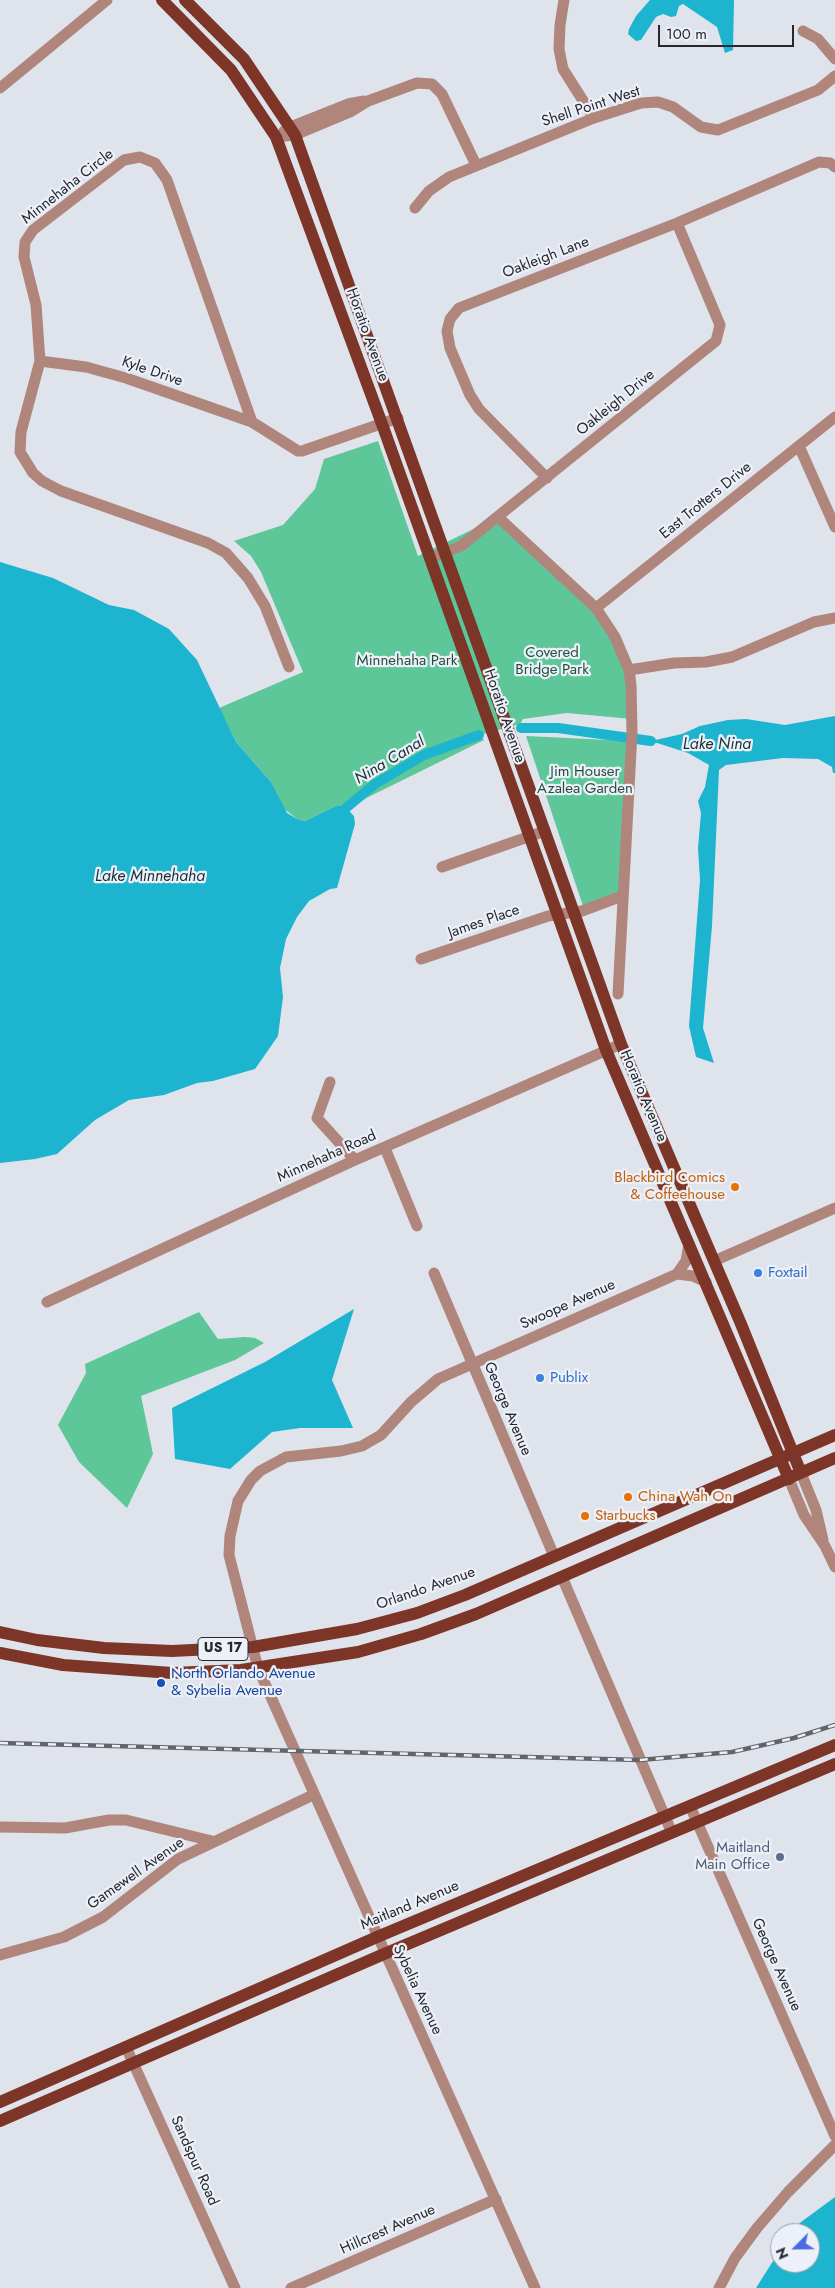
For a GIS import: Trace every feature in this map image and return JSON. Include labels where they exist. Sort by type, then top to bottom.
[{"type":"main road","name":"Horatio Avenue","points":[[162,0],[231,70],[276,137],[431,558],[606,1050],[789,1479]]},
{"type":"main road","name":"Horatio Avenue","points":[[185,0],[244,59],[292,131],[398,418],[620,1044],[711,1255],[794,1452],[801,1473]]},
{"type":"main road","points":[[689,1244],[702,1258],[711,1255]]},
{"type":"main road","name":"Orlando Avenue","points":[[0,1632],[37,1640],[139,1650],[252,1647],[357,1629],[417,1612],[554,1556],[835,1435]]},
{"type":"main road","name":"US 17","points":[[0,1653],[63,1665],[149,1672],[212,1672],[258,1668],[358,1652],[421,1634],[562,1577],[835,1458]]},
{"type":"main road","name":"Maitland Avenue","points":[[0,2102],[377,1938],[835,1745]]},
{"type":"main road","points":[[0,2121],[384,1954],[830,1766]]},
{"type":"street","points":[[0,88],[107,0]]},
{"type":"street","points":[[564,0],[559,49],[563,69],[594,118]]},
{"type":"street","points":[[803,31],[818,39],[835,59]]},
{"type":"street","name":"Shell Point West","points":[[415,208],[429,191],[442,181],[476,165],[594,118],[641,103],[658,102],[673,107],[701,127],[718,130],[818,90],[835,76]]},
{"type":"street","points":[[276,137],[350,112],[368,101],[417,83],[432,84],[442,94],[476,165]]},
{"type":"street","name":"Minnehaha Circle","points":[[252,422],[167,180],[155,164],[140,157],[124,160],[33,230],[25,242],[24,257],[36,305],[40,361],[21,432],[20,452],[32,473],[42,481],[61,491],[208,543],[226,553],[248,578],[265,606],[289,666]]},
{"type":"street","name":"Oakleigh Lane","points":[[547,478],[479,409],[470,395],[450,348],[447,331],[450,319],[459,308],[677,223],[819,162],[830,163],[835,167]]},
{"type":"street","name":"Oakleigh Drive","points":[[431,558],[462,546],[716,340],[720,325],[677,223]]},
{"type":"street","name":"Kyle Drive","points":[[40,361],[86,367],[126,378],[252,422]]},
{"type":"street","points":[[252,422],[298,451],[302,451],[398,418]]},
{"type":"street","name":"East Trotters Drive","points":[[596,608],[835,418]]},
{"type":"street","points":[[799,446],[835,527]]},
{"type":"street","points":[[498,518],[596,608],[615,637],[629,670],[632,685],[631,762],[618,994]]},
{"type":"street","points":[[629,670],[674,663],[706,662],[732,657],[814,622],[835,618]]},
{"type":"street","points":[[442,867],[545,831]]},
{"type":"street","name":"James Place","points":[[421,959],[548,916],[573,913],[622,896]]},
{"type":"street","name":"Minnehaha Road","points":[[47,1302],[355,1160],[620,1044]]},
{"type":"street","points":[[330,1082],[317,1118],[355,1160]]},
{"type":"street","points":[[385,1148],[417,1226]]},
{"type":"street","points":[[711,1255],[744,1248],[835,1208]]},
{"type":"street","points":[[689,1244],[686,1261],[677,1274],[693,1276],[706,1282]]},
{"type":"street","name":"George Avenue","points":[[434,1273],[554,1556]]},
{"type":"street","name":"Swoope Avenue","points":[[252,1647],[229,1555],[233,1517],[238,1501],[251,1480],[260,1471],[286,1457],[342,1452],[362,1446],[381,1435],[410,1402],[438,1379],[677,1274]]},
{"type":"street","name":"Horatio Avenue","points":[[801,1473],[816,1510],[825,1546]]},
{"type":"street","name":"Horatio Avenue","points":[[789,1479],[804,1515],[825,1546],[835,1567]]},
{"type":"street","points":[[562,1577],[672,1833]]},
{"type":"street","name":"Sybelia Avenue","points":[[252,1647],[258,1668],[313,1795],[535,2288]]},
{"type":"street","points":[[818,1752],[830,1766]]},
{"type":"street","name":"Gamewell Avenue","points":[[0,1956],[64,1937],[103,1917],[178,1860],[212,1841],[313,1795]]},
{"type":"street","name":"George Avenue","points":[[690,1806],[835,2136]]},
{"type":"street","points":[[0,1827],[65,1828],[109,1820],[126,1820],[212,1841]]},
{"type":"street","name":"Sandspur Road","points":[[126,2047],[235,2288]]},
{"type":"street","points":[[719,2288],[735,2258],[757,2228],[788,2192],[835,2145]]},
{"type":"street","name":"Hillcrest Avenue","points":[[291,2288],[496,2199]]},
{"type":"green space","name":"Minnehaha Park","points":[[378,441],[418,556],[498,517],[588,599],[625,657],[632,719],[567,713],[523,719],[520,724],[480,735],[484,740],[346,808],[338,805],[305,821],[297,819],[283,808],[271,782],[236,742],[219,708],[303,672],[261,572],[251,556],[234,541],[283,525],[315,489],[324,459]]},
{"type":"green space","name":"Jim Houser Azalea Garden","points":[[526,736],[629,741],[619,892],[583,906]]},
{"type":"green space","points":[[199,1312],[218,1339],[245,1337],[255,1338],[264,1343],[235,1360],[141,1396],[153,1454],[127,1508],[79,1462],[58,1425],[86,1373],[85,1364]]},
{"type":"water","points":[[650,0],[734,0],[733,50],[725,53],[717,27],[683,4],[679,6],[676,16],[671,17],[663,14],[656,17],[641,40],[636,41],[628,34],[629,29],[636,16]]},
{"type":"water","name":"Lake Minnehaha","points":[[0,562],[53,578],[109,605],[134,610],[169,629],[197,660],[236,742],[271,782],[287,813],[305,821],[338,805],[346,808],[354,816],[355,824],[337,888],[330,889],[309,901],[297,917],[286,939],[280,968],[283,997],[278,1036],[255,1069],[213,1081],[197,1083],[164,1095],[129,1100],[95,1120],[57,1154],[35,1159],[0,1163]]},
{"type":"water","name":"Lake Nina","points":[[835,716],[835,773],[833,773],[832,767],[818,759],[783,758],[726,765],[719,770],[712,926],[703,1028],[714,1063],[696,1057],[689,1026],[700,880],[698,848],[701,813],[698,801],[705,787],[709,765],[688,753],[651,741],[682,734],[700,726],[728,720],[746,719],[785,725]]},
{"type":"water","points":[[354,1309],[332,1380],[353,1428],[300,1428],[272,1432],[230,1469],[175,1459],[172,1408],[265,1362]]},
{"type":"water","points":[[835,2197],[835,2288],[756,2288],[770,2266],[770,2273],[820,2273],[820,2223],[800,2223]]},
{"type":"waterway","name":"Nina Canal","points":[[521,728],[558,728],[651,741]]},
{"type":"waterway","name":"Nina Canal","points":[[346,808],[375,784],[424,755],[479,735]]},
{"type":"railway","points":[[0,1743],[640,1760],[732,1752],[794,1738],[835,1725]]},
{"type":"place","name":"Blackbird Comics & Coffeehouse","points":[[735,1187]]},
{"type":"place","name":"Foxtail","points":[[758,1273]]},
{"type":"place","name":"Publix","points":[[540,1378]]},
{"type":"place","name":"China Wah On","points":[[628,1497]]},
{"type":"place","name":"Starbucks","points":[[585,1516]]},
{"type":"place","name":"North Orlando Avenue & Sybelia Avenue","points":[[161,1683]]},
{"type":"place","name":"Maitland Main Office","points":[[780,1857]]},
{"type":"park label","name":"Covered Bridge Park","points":[[552,662]]}]
